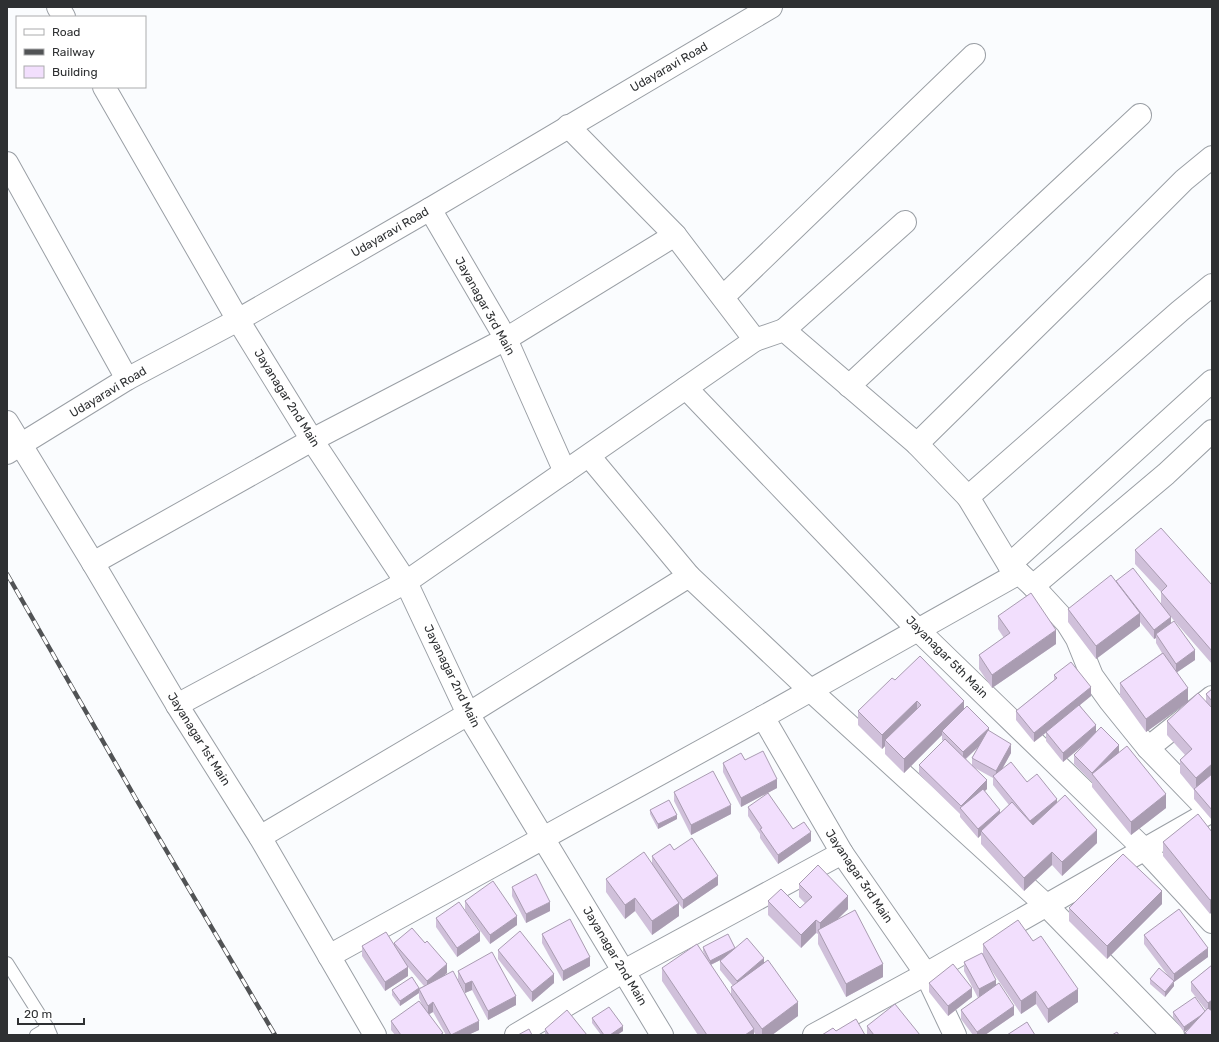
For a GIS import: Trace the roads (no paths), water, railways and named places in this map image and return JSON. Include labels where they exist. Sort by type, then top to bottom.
[{"type":"street","points":[[58,7],[63,16]]},
{"type":"street","name":"Udayaravi Road","points":[[14,449],[127,379],[238,320],[430,209],[771,7]]},
{"type":"street","points":[[723,297],[974,55]]},
{"type":"street","name":"Jayanagar 2nd Main","points":[[105,88],[238,320],[312,440],[406,582],[468,714],[662,1035]]},
{"type":"street","points":[[849,386],[1140,115]]},
{"type":"street","points":[[568,126],[676,235],[755,340]]},
{"type":"street","points":[[917,444],[1093,272],[1184,180],[1212,157]]},
{"type":"street","points":[[7,163],[127,379]]},
{"type":"street","name":"Jayanagar 3rd Main","points":[[430,209],[506,339],[565,472]]},
{"type":"street","points":[[177,705],[406,582],[755,340],[784,330],[905,222]]},
{"type":"street","points":[[93,563],[312,440],[506,339],[676,235]]},
{"type":"street","points":[[968,497],[1180,311],[1212,285]]},
{"type":"street","points":[[784,330],[917,444],[968,497],[1020,575],[1073,618],[1077,639],[1092,676],[1110,701],[1148,748],[1211,814],[814,1035]]},
{"type":"street","points":[[1020,575],[1212,381]]},
{"type":"street","name":"Jayanagar 5th Main","points":[[686,388],[918,630],[1145,850],[1212,922]]},
{"type":"street","name":"Jayanagar 1st Main","points":[[7,422],[14,449],[93,563],[177,705],[260,836],[375,1035]]},
{"type":"street","points":[[329,956],[1020,575],[1166,474],[1212,432]]},
{"type":"street","points":[[589,456],[689,576],[810,690],[1047,906],[1173,1035]]},
{"type":"street","points":[[260,836],[468,714],[689,576]]},
{"type":"street","points":[[1148,748],[1212,697]]},
{"type":"street","name":"Jayanagar 3rd Main","points":[[763,717],[842,853],[926,974],[955,1035]]},
{"type":"street","points":[[516,1035],[624,971],[842,853]]},
{"type":"lane","points":[[7,963],[50,1032],[36,1035]]},
{"type":"railway","points":[[7,574],[136,799],[275,1035]]}]
